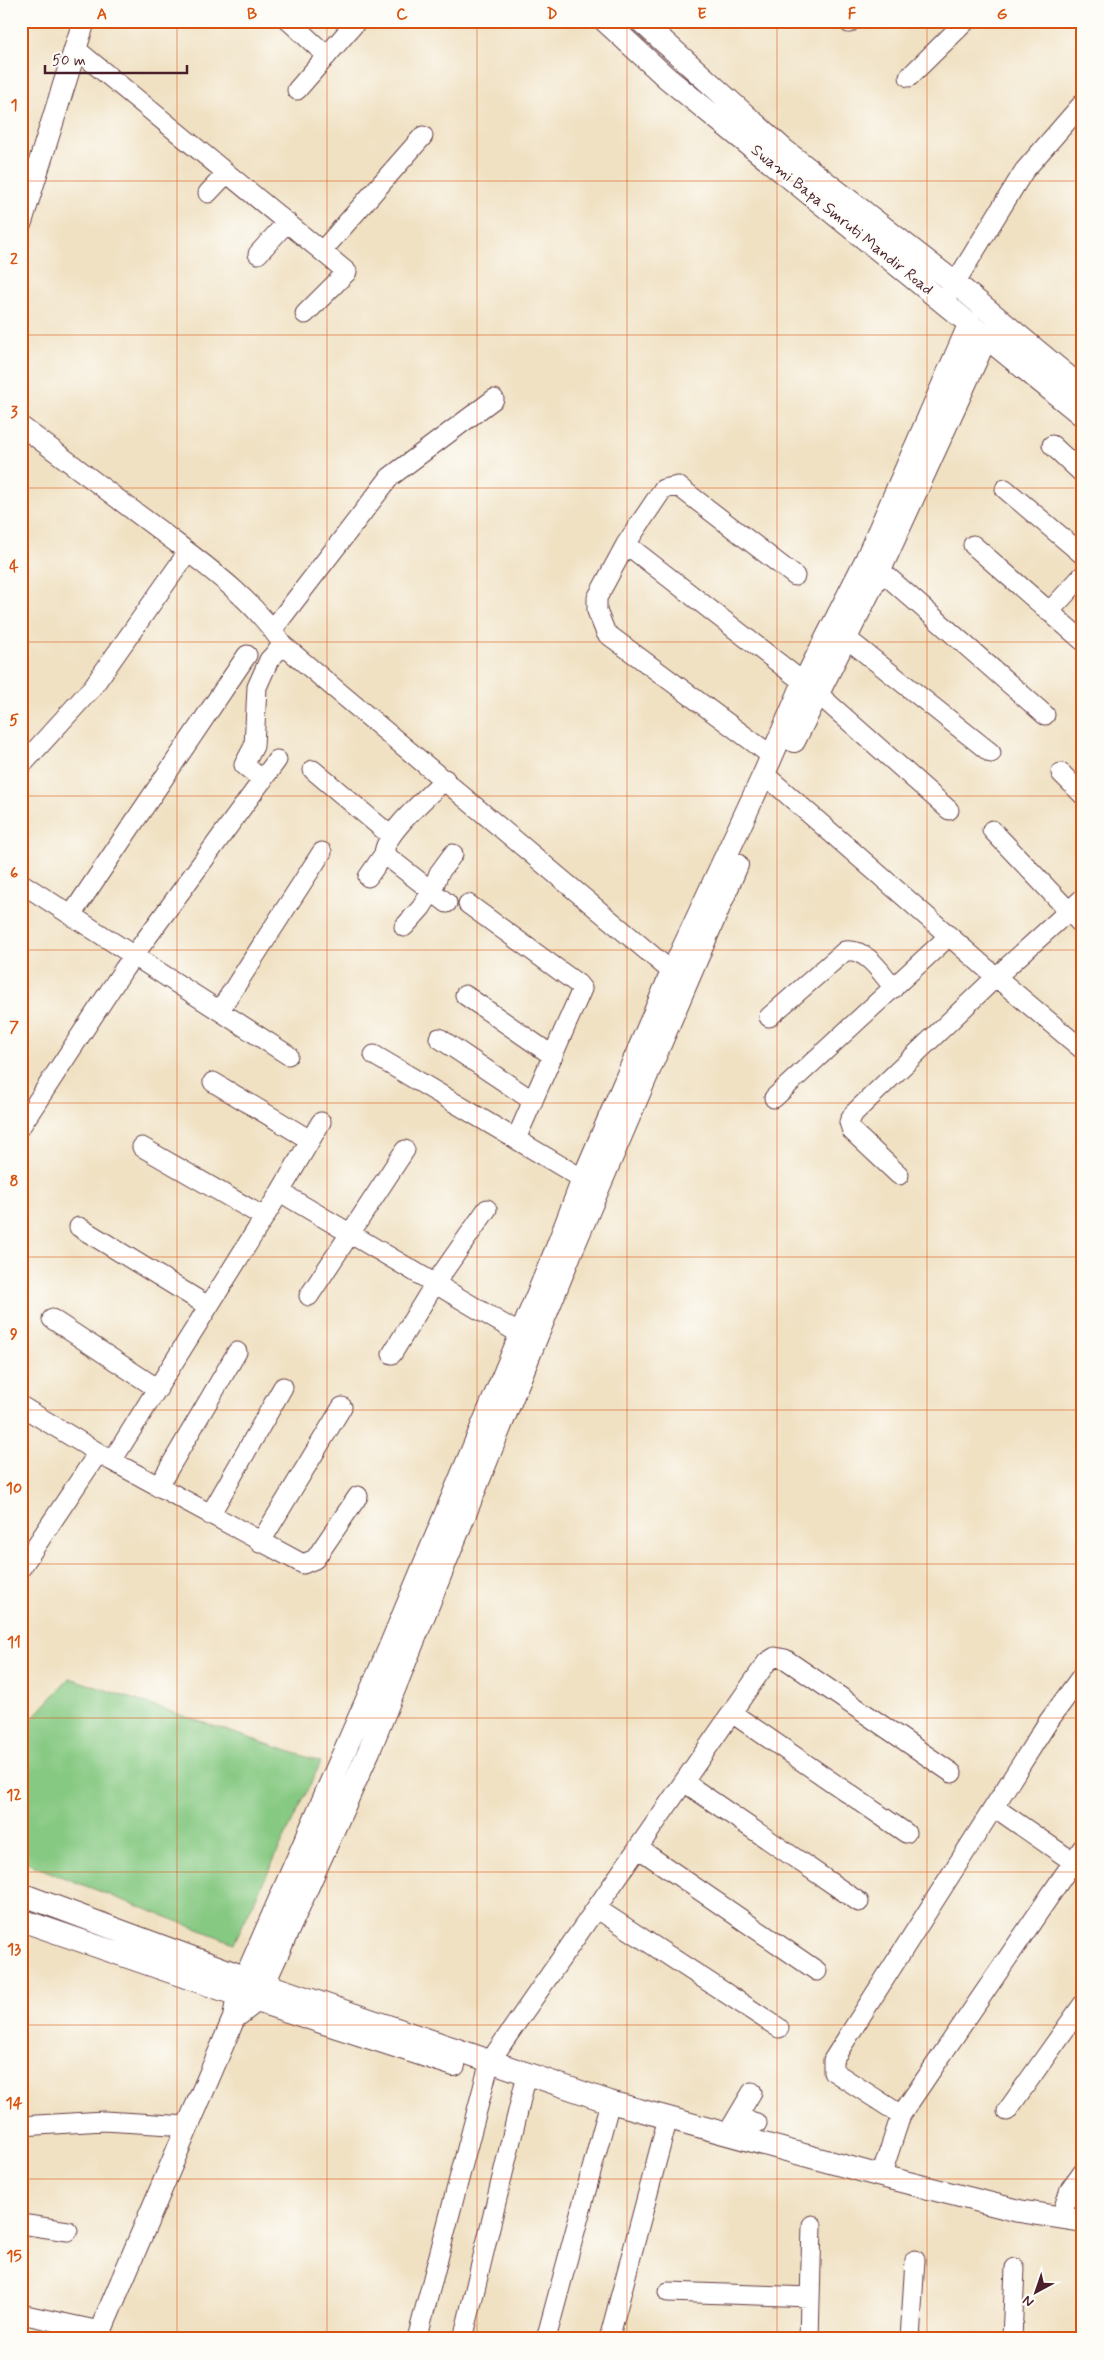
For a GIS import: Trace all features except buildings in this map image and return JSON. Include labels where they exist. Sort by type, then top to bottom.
[{"type":"street","points":[[21,222],[84,21]]},
{"type":"street","points":[[289,21],[327,56]]},
{"type":"street","points":[[297,90],[357,21]]},
{"type":"street","name":"Swami Bapa Smruti Mandir Road","points":[[605,21],[683,90],[874,248],[949,292],[979,329],[1083,416]]},
{"type":"street","points":[[641,21],[784,150],[949,292],[1083,388]]},
{"type":"street","points":[[909,77],[966,21]]},
{"type":"street","points":[[76,49],[347,272],[306,314]]},
{"type":"street","points":[[949,292],[1024,171],[1083,103]]},
{"type":"street","points":[[322,251],[423,136]]},
{"type":"street","points":[[208,193],[227,173]]},
{"type":"street","points":[[258,254],[287,222]]},
{"type":"street","points":[[810,687],[845,637],[880,570],[979,329]]},
{"type":"street","points":[[251,1989],[583,1179],[680,976],[770,771],[810,687],[866,560],[979,329]]},
{"type":"street","points":[[263,780],[244,764],[254,746],[257,687],[278,637],[390,477],[494,399]]},
{"type":"street","points":[[21,426],[188,552],[253,607],[278,637],[680,976]]},
{"type":"street","points":[[1052,445],[1083,474]]},
{"type":"street","points":[[795,576],[678,486],[663,488],[626,544],[597,598],[597,611],[606,633],[770,771],[996,978],[1083,1050]]},
{"type":"street","points":[[1005,489],[1083,555]]},
{"type":"street","points":[[626,544],[810,687],[949,810]]},
{"type":"street","points":[[973,545],[1083,642]]},
{"type":"street","points":[[21,766],[92,688],[188,552]]},
{"type":"street","points":[[880,570],[1045,716]]},
{"type":"street","points":[[1049,612],[1083,575]]},
{"type":"street","points":[[845,637],[991,753]]},
{"type":"street","points":[[72,914],[242,662],[261,677]]},
{"type":"street","points":[[21,1126],[124,969],[277,760]]},
{"type":"street","points":[[313,770],[391,836]]},
{"type":"street","points":[[1061,773],[1083,795]]},
{"type":"street","points":[[368,877],[384,854],[384,846],[391,836],[445,779]]},
{"type":"street","points":[[992,830],[1083,926]]},
{"type":"street","points":[[220,1010],[322,852]]},
{"type":"street","points":[[384,854],[447,903]]},
{"type":"street","points":[[404,926],[421,908],[432,891],[439,873],[453,854]]},
{"type":"street","points":[[21,883],[72,914],[288,1055]]},
{"type":"street","points":[[899,1175],[852,1131],[849,1122],[854,1113],[1083,898]]},
{"type":"street","points":[[468,904],[578,984],[582,989],[516,1139]]},
{"type":"street","points":[[774,1098],[949,936]]},
{"type":"street","points":[[769,1017],[845,951],[856,950],[865,955],[894,988]]},
{"type":"street","points":[[21,2314],[99,2335],[234,2018],[251,1989],[373,1742],[571,1252],[680,976]]},
{"type":"street","points":[[464,995],[553,1056]]},
{"type":"street","points":[[439,1038],[533,1102]]},
{"type":"street","points":[[374,1055],[583,1179]]},
{"type":"street","points":[[213,1082],[310,1140]]},
{"type":"street","points":[[21,1568],[158,1389],[321,1122]]},
{"type":"street","points":[[142,1147],[264,1217]]},
{"type":"street","points":[[308,1296],[405,1150]]},
{"type":"street","points":[[280,1192],[434,1285],[520,1334]]},
{"type":"street","points":[[392,1354],[434,1285],[487,1209]]},
{"type":"street","points":[[79,1228],[208,1306]]},
{"type":"street","points":[[52,1319],[158,1389]]},
{"type":"street","points":[[158,1487],[237,1352]]},
{"type":"street","points":[[210,1515],[282,1386]]},
{"type":"street","points":[[260,1543],[342,1407]]},
{"type":"street","points":[[23,1411],[260,1543],[303,1564],[315,1560],[358,1496]]},
{"type":"street","points":[[417,2339],[488,2068],[596,1908],[767,1662],[775,1657],[785,1659],[952,1773]]},
{"type":"street","points":[[901,2115],[833,2071],[833,2060],[1048,1722],[1083,1674]]},
{"type":"street","points":[[732,1713],[906,1833]]},
{"type":"street","points":[[684,1782],[859,1902]]},
{"type":"street","points":[[882,2176],[901,2115],[1079,1859],[994,1807]]},
{"type":"street","points":[[638,1848],[817,1971]]},
{"type":"street","points":[[21,1894],[251,1989]]},
{"type":"street","points":[[596,1908],[779,2028]]},
{"type":"street","points":[[21,1920],[251,1989],[609,2108],[919,2190],[1019,2211],[1072,2219],[1070,2189],[1083,2171]]},
{"type":"street","points":[[1007,2112],[1083,2004]]},
{"type":"street","points":[[463,2339],[525,2080]]},
{"type":"street","points":[[732,2126],[752,2092]]},
{"type":"street","points":[[546,2339],[609,2108]]},
{"type":"street","points":[[21,2126],[104,2121],[188,2126]]},
{"type":"street","points":[[667,2124],[732,2126],[757,2123]]},
{"type":"street","points":[[609,2339],[667,2124]]},
{"type":"street","points":[[732,2126],[825,2166],[882,2176],[1019,2222],[1083,2233]]},
{"type":"street","points":[[21,2224],[68,2231]]},
{"type":"street","points":[[809,2339],[812,2225]]},
{"type":"street","points":[[910,2339],[915,2260]]},
{"type":"street","points":[[1012,2339],[1015,2268]]},
{"type":"street","points":[[668,2292],[810,2297]]},
{"type":"green space","points":[[70,1678],[321,1762],[234,1943],[21,1861],[21,1746],[28,1723]]}]
